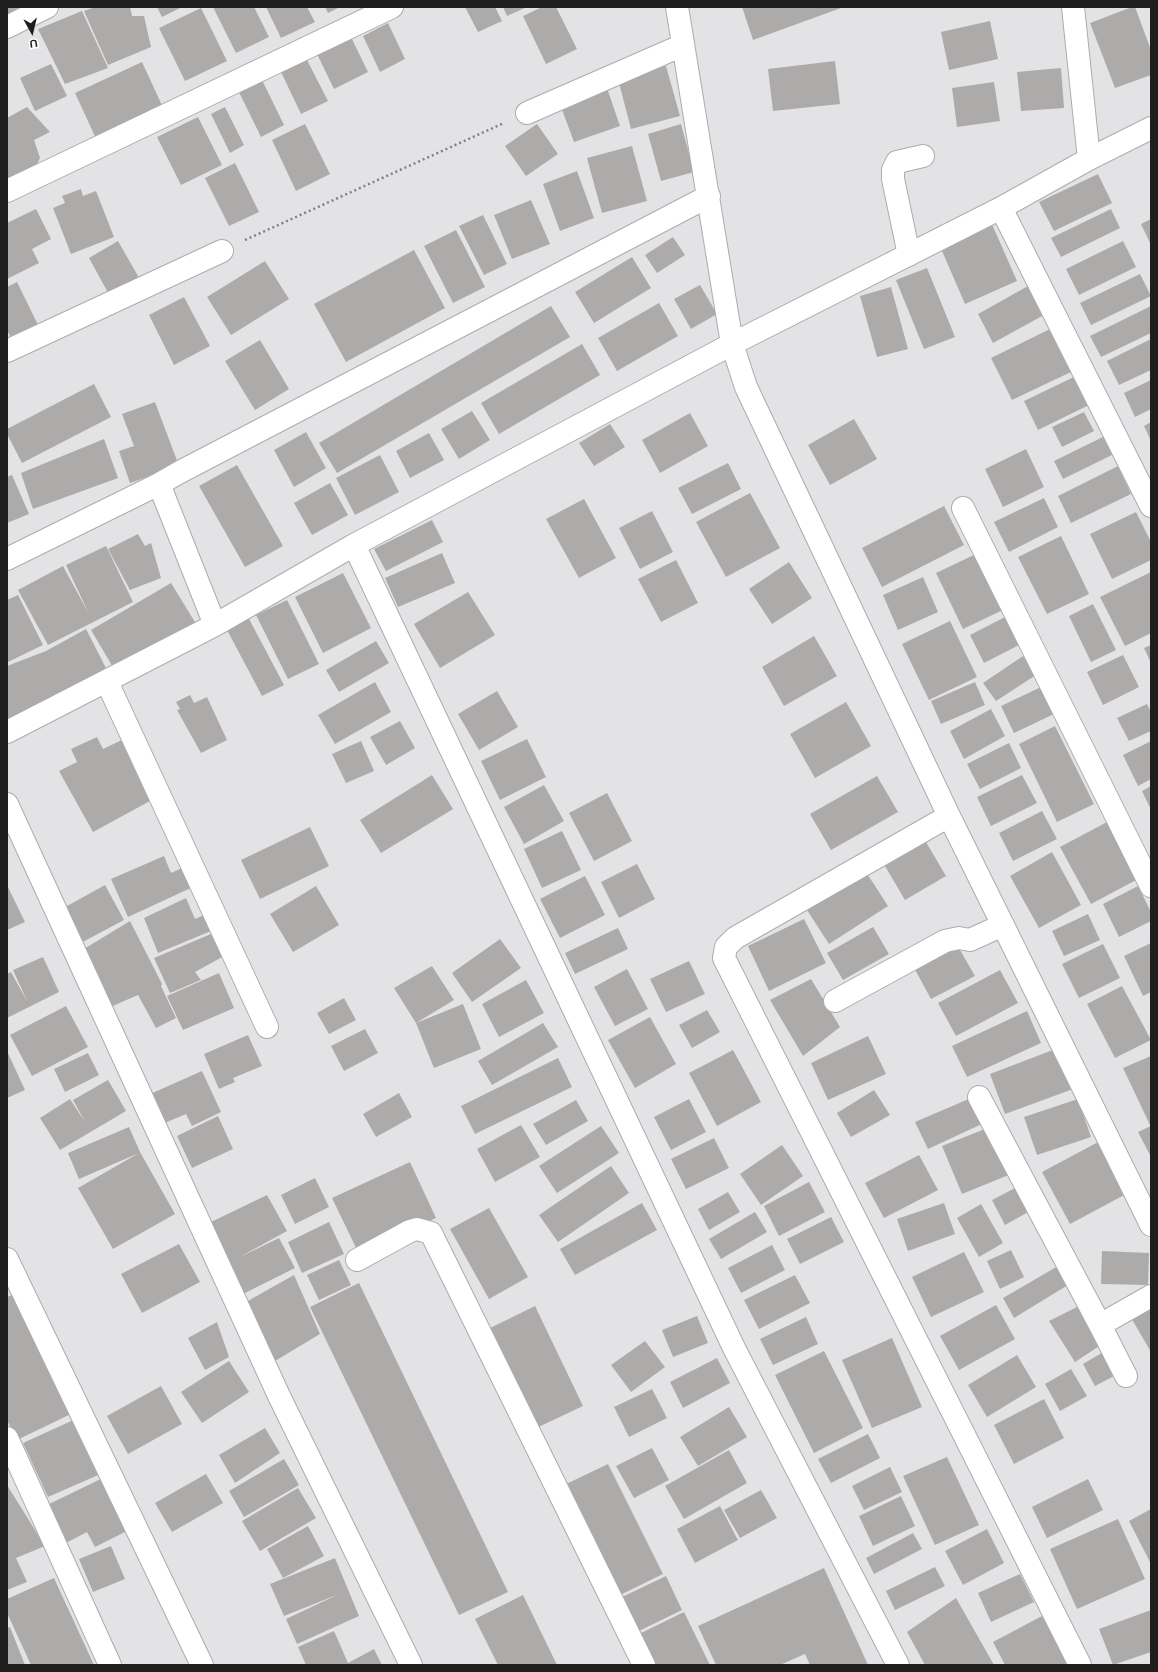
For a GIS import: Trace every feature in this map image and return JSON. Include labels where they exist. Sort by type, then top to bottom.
[{"type":"street","points":[[7,27],[47,7]]},
{"type":"street","points":[[7,191],[392,7]]},
{"type":"street","points":[[677,7],[732,344],[746,387],[949,816],[1151,1225]]},
{"type":"street","points":[[1073,7],[1089,159]]},
{"type":"street","points":[[527,113],[683,45]]},
{"type":"street","points":[[7,732],[216,625],[354,545],[732,344],[909,255],[1000,208],[1089,159],[1151,128]]},
{"type":"street","points":[[909,255],[893,179],[893,170],[897,162],[923,156]]},
{"type":"street","points":[[7,559],[159,484],[194,464],[709,196]]},
{"type":"street","points":[[1000,208],[1151,506]]},
{"type":"street","points":[[7,352],[222,251]]},
{"type":"street","points":[[159,484],[216,625]]},
{"type":"street","points":[[963,508],[1151,886]]},
{"type":"street","points":[[354,545],[734,1348],[898,1665]]},
{"type":"street","points":[[107,682],[267,1027]]},
{"type":"street","points":[[7,804],[280,1398],[411,1665]]},
{"type":"street","points":[[949,816],[734,938],[726,947],[724,958],[1080,1665]]},
{"type":"street","points":[[835,1001],[945,941],[959,938],[970,940],[1003,925]]},
{"type":"street","points":[[979,1097],[1126,1376]]},
{"type":"street","points":[[357,1260],[410,1231],[417,1229],[431,1232],[644,1665]]},
{"type":"street","points":[[7,1259],[202,1665]]},
{"type":"street","points":[[1100,1325],[1151,1296]]},
{"type":"street","points":[[7,1438],[110,1665]]},
{"type":"path","points":[[222,251],[527,113]]},
{"type":"building","points":[[7,7],[20,7],[7,14]]},
{"type":"building","points":[[95,7],[130,7],[132,16],[144,16],[151,47],[108,65],[84,11]]},
{"type":"building","points":[[157,7],[182,7],[162,17]]},
{"type":"building","points":[[213,7],[254,7],[269,37],[236,53]]},
{"type":"building","points":[[266,7],[307,7],[315,22],[281,38]]},
{"type":"building","points":[[325,7],[340,7],[328,13]]},
{"type":"building","points":[[465,7],[495,7],[502,21],[478,32]]},
{"type":"building","points":[[503,7],[527,7],[507,16]]},
{"type":"building","points":[[542,7],[556,7],[577,49],[546,64],[523,16]]},
{"type":"building","points":[[742,7],[841,7],[841,8],[753,40]]},
{"type":"building","points":[[1135,7],[1151,50],[1151,75],[1115,88],[1090,23]]},
{"type":"building","points":[[201,8],[227,61],[185,81],[159,28]]},
{"type":"building","points":[[82,11],[108,68],[65,84],[38,29]]},
{"type":"building","points":[[990,21],[998,59],[949,70],[941,32]]},
{"type":"building","points":[[388,23],[405,59],[380,72],[363,36]]},
{"type":"building","points":[[351,37],[368,72],[334,89],[317,54]]},
{"type":"building","points":[[307,60],[328,101],[301,114],[281,72]]},
{"type":"building","points":[[835,61],[840,104],[773,111],[768,69]]},
{"type":"building","points":[[142,62],[166,114],[99,145],[75,93]]},
{"type":"building","points":[[51,64],[67,96],[35,111],[20,78]]},
{"type":"building","points":[[666,66],[680,116],[631,129],[618,79]]},
{"type":"building","points":[[1061,68],[1064,108],[1021,111],[1017,72]]},
{"type":"building","points":[[262,80],[284,125],[261,137],[239,92]]},
{"type":"building","points":[[994,82],[1000,121],[957,127],[952,88]]},
{"type":"building","points":[[607,88],[620,126],[574,142],[560,104]]},
{"type":"building","points":[[27,107],[50,132],[34,140],[40,158],[29,180],[7,190],[7,118]]},
{"type":"building","points":[[225,107],[244,145],[230,153],[211,114]]},
{"type":"building","points":[[198,117],[222,165],[181,185],[157,137]]},
{"type":"building","points":[[305,124],[330,174],[296,191],[272,140]]},
{"type":"building","points":[[537,124],[558,154],[526,176],[505,146]]},
{"type":"building","points":[[681,124],[694,172],[661,181],[648,134]]},
{"type":"building","points":[[632,146],[647,201],[602,213],[587,158]]},
{"type":"building","points":[[235,163],[259,212],[229,226],[205,178]]},
{"type":"building","points":[[577,171],[594,218],[560,231],[543,184]]},
{"type":"building","points":[[1098,174],[1112,203],[1054,231],[1039,202]]},
{"type":"building","points":[[81,189],[83,196],[96,191],[114,237],[71,254],[53,208],[65,203],[62,196]]},
{"type":"building","points":[[531,200],[550,244],[512,259],[494,215]]},
{"type":"building","points":[[36,209],[51,239],[32,249],[39,263],[7,279],[7,223]]},
{"type":"building","points":[[1111,209],[1120,228],[1061,257],[1051,238]]},
{"type":"building","points":[[483,215],[507,264],[484,275],[459,226]]},
{"type":"building","points":[[1151,219],[1151,245],[1141,224]]},
{"type":"building","points":[[991,222],[1017,281],[965,304],[939,244]]},
{"type":"building","points":[[456,230],[485,287],[453,303],[424,246]]},
{"type":"building","points":[[673,237],[685,255],[657,273],[645,255]]},
{"type":"building","points":[[118,241],[142,283],[112,300],[89,258]]},
{"type":"building","points":[[1123,241],[1136,267],[1079,295],[1066,269]]},
{"type":"building","points":[[414,250],[445,308],[346,362],[314,304]]},
{"type":"building","points":[[632,257],[651,288],[594,323],[575,292]]},
{"type":"building","points":[[265,261],[289,299],[231,335],[207,297]]},
{"type":"building","points":[[927,268],[955,337],[924,349],[896,280]]},
{"type":"building","points":[[1140,274],[1151,296],[1091,325],[1080,303]]},
{"type":"building","points":[[17,282],[42,333],[15,346],[7,330],[7,287]]},
{"type":"building","points":[[700,285],[717,314],[691,329],[674,299]]},
{"type":"building","points":[[1028,286],[1044,315],[993,343],[978,314]]},
{"type":"building","points":[[891,287],[908,349],[877,357],[860,296]]},
{"type":"building","points":[[184,297],[210,346],[174,365],[149,315]]},
{"type":"building","points":[[659,303],[678,336],[617,371],[598,338]]},
{"type":"building","points":[[551,306],[570,337],[337,473],[319,443]]},
{"type":"building","points":[[1151,306],[1151,333],[1101,357],[1090,336]]},
{"type":"building","points":[[1050,329],[1071,372],[1012,400],[991,358]]},
{"type":"building","points":[[1151,339],[1151,370],[1119,385],[1107,361]]},
{"type":"building","points":[[260,340],[289,389],[255,410],[225,361]]},
{"type":"building","points":[[582,344],[600,375],[499,434],[481,403]]},
{"type":"building","points":[[1076,376],[1091,404],[1038,430],[1024,401]]},
{"type":"building","points":[[1151,380],[1151,409],[1135,417],[1124,393]]},
{"type":"building","points":[[94,384],[111,417],[22,463],[7,434],[7,429]]},
{"type":"building","points":[[155,402],[179,466],[130,483],[119,451],[134,446],[122,414]]},
{"type":"building","points":[[472,411],[490,440],[459,459],[441,429]]},
{"type":"building","points":[[1084,412],[1094,431],[1062,447],[1052,427]]},
{"type":"building","points":[[690,413],[708,446],[660,473],[642,440]]},
{"type":"building","points":[[854,419],[877,459],[830,485],[808,445]]},
{"type":"building","points":[[1151,422],[1151,441],[1144,426]]},
{"type":"building","points":[[610,424],[625,447],[594,466],[579,443]]},
{"type":"building","points":[[306,432],[326,468],[294,487],[274,450]]},
{"type":"building","points":[[429,433],[444,460],[410,478],[396,451]]},
{"type":"building","points":[[1105,436],[1114,454],[1063,479],[1054,461]]},
{"type":"building","points":[[104,439],[118,478],[33,509],[21,473]]},
{"type":"building","points":[[1026,449],[1044,487],[1003,507],[985,469]]},
{"type":"building","points":[[380,455],[399,492],[355,515],[336,478]]},
{"type":"building","points":[[728,463],[741,489],[692,514],[678,488]]},
{"type":"building","points":[[237,465],[283,546],[245,567],[199,486]]},
{"type":"building","points":[[1118,466],[1131,494],[1071,523],[1058,496]]},
{"type":"building","points":[[12,475],[29,514],[7,523],[7,477]]},
{"type":"building","points":[[330,483],[348,515],[312,535],[294,503]]},
{"type":"building","points":[[750,493],[780,548],[726,577],[696,522]]},
{"type":"building","points":[[1044,498],[1058,527],[1009,552],[994,522]]},
{"type":"building","points":[[584,499],[616,558],[579,578],[546,519]]},
{"type":"building","points":[[944,506],[964,545],[882,587],[862,548]]},
{"type":"building","points":[[652,511],[673,552],[640,569],[619,528]]},
{"type":"building","points":[[1136,512],[1151,542],[1151,560],[1112,579],[1090,534]]},
{"type":"building","points":[[432,520],[443,542],[386,571],[374,549]]},
{"type":"building","points":[[138,534],[145,546],[151,543],[161,578],[130,590],[108,549]]},
{"type":"building","points":[[1061,536],[1089,594],[1047,614],[1018,557]]},
{"type":"building","points":[[106,546],[133,602],[48,645],[18,590],[63,566],[89,614],[66,565]]},
{"type":"building","points":[[442,553],[455,583],[398,607],[385,578]]},
{"type":"building","points":[[978,553],[1005,609],[963,629],[936,573]]},
{"type":"building","points":[[676,560],[698,603],[661,622],[638,579]]},
{"type":"building","points":[[789,562],[812,598],[772,624],[749,589]]},
{"type":"building","points":[[1151,572],[1151,633],[1125,646],[1100,597]]},
{"type":"building","points":[[343,573],[371,628],[323,653],[295,597]]},
{"type":"building","points":[[923,577],[938,612],[898,630],[883,595]]},
{"type":"building","points":[[171,583],[198,627],[114,669],[91,630]]},
{"type":"building","points":[[468,592],[495,635],[440,668],[414,624]]},
{"type":"building","points":[[18,595],[43,645],[8,662],[7,600]]},
{"type":"building","points":[[287,600],[319,664],[288,679],[256,615]]},
{"type":"building","points":[[1093,604],[1116,650],[1091,662],[1069,616]]},
{"type":"building","points":[[248,617],[284,685],[262,696],[226,628]]},
{"type":"building","points":[[1005,617],[1019,645],[984,663],[970,635]]},
{"type":"building","points":[[950,621],[977,677],[929,700],[902,644]]},
{"type":"building","points":[[86,629],[106,668],[7,722],[7,666],[46,651]]},
{"type":"building","points":[[814,636],[837,676],[784,706],[762,667]]},
{"type":"building","points":[[376,641],[389,663],[339,692],[326,670]]},
{"type":"building","points":[[1151,645],[1151,663],[1144,648]]},
{"type":"building","points":[[1123,655],[1139,687],[1103,705],[1087,672]]},
{"type":"building","points":[[1023,656],[1036,675],[996,701],[983,683]]},
{"type":"building","points":[[375,682],[391,712],[335,744],[318,715]]},
{"type":"building","points":[[975,682],[985,705],[941,724],[931,701]]},
{"type":"building","points":[[1041,687],[1054,714],[1014,733],[1001,706]]},
{"type":"building","points":[[497,691],[518,727],[479,750],[458,714]]},
{"type":"building","points":[[190,695],[194,703],[207,697],[227,740],[201,753],[177,710],[180,709],[176,702]]},
{"type":"building","points":[[846,702],[871,746],[815,778],[790,734]]},
{"type":"building","points":[[1147,704],[1151,712],[1151,731],[1129,741],[1117,718]]},
{"type":"building","points":[[991,709],[1005,736],[964,759],[950,731]]},
{"type":"building","points":[[400,721],[415,748],[386,765],[370,737]]},
{"type":"building","points":[[1055,726],[1094,804],[1057,822],[1019,744]]},
{"type":"building","points":[[97,737],[103,749],[126,738],[150,801],[93,832],[59,771],[77,762],[71,749]]},
{"type":"building","points":[[527,739],[546,777],[500,800],[481,761]]},
{"type":"building","points":[[361,741],[374,771],[346,783],[332,754]]},
{"type":"building","points":[[1151,741],[1151,779],[1138,786],[1123,755]]},
{"type":"building","points":[[1009,743],[1021,768],[980,789],[967,764]]},
{"type":"building","points":[[432,775],[453,809],[381,853],[360,820]]},
{"type":"building","points":[[1022,775],[1037,803],[991,826],[977,797]]},
{"type":"building","points":[[877,776],[898,812],[831,850],[810,814]]},
{"type":"building","points":[[544,785],[564,821],[524,844],[504,807]]},
{"type":"building","points":[[1151,786],[1151,810],[1142,791]]},
{"type":"building","points":[[607,793],[632,841],[594,861],[569,813]]},
{"type":"building","points":[[1042,811],[1057,839],[1013,861],[999,833]]},
{"type":"building","points":[[1107,822],[1138,879],[1091,904],[1060,847]]},
{"type":"building","points":[[310,827],[329,866],[260,899],[241,860]]},
{"type":"building","points":[[562,831],[581,870],[542,888],[524,849]]},
{"type":"building","points":[[926,842],[946,876],[905,900],[885,866]]},
{"type":"building","points":[[1052,852],[1081,905],[1039,928],[1010,876]]},
{"type":"building","points":[[164,856],[171,873],[184,867],[193,887],[128,917],[111,879]]},
{"type":"building","points":[[637,864],[655,899],[619,918],[601,882]]},
{"type":"building","points":[[866,872],[888,906],[829,944],[807,910]]},
{"type":"building","points":[[585,876],[605,915],[560,938],[540,899]]},
{"type":"building","points":[[7,885],[25,922],[7,930]]},
{"type":"building","points":[[105,885],[124,920],[77,945],[60,910]]},
{"type":"building","points":[[316,886],[339,925],[293,952],[270,914]]},
{"type":"building","points":[[1138,886],[1151,912],[1151,921],[1119,937],[1103,904]]},
{"type":"building","points":[[186,898],[195,919],[204,915],[211,931],[158,953],[144,918]]},
{"type":"building","points":[[1088,914],[1100,940],[1064,956],[1052,931]]},
{"type":"building","points":[[804,919],[826,963],[769,991],[748,946]]},
{"type":"building","points":[[130,921],[162,984],[161,986],[176,1018],[156,1028],[138,995],[108,1008],[79,952]]},
{"type":"building","points":[[873,927],[889,954],[843,980],[827,953]]},
{"type":"building","points":[[618,928],[628,949],[575,974],[565,953]]},
{"type":"building","points":[[211,934],[224,956],[195,972],[201,980],[170,993],[154,958]]},
{"type":"building","points":[[500,939],[521,968],[472,1002],[452,973]]},
{"type":"building","points":[[956,943],[975,976],[931,999],[913,966]]},
{"type":"building","points":[[1151,943],[1151,992],[1143,996],[1124,956]]},
{"type":"building","points":[[1103,944],[1120,978],[1079,998],[1062,964]]},
{"type":"building","points":[[43,957],[59,992],[7,1018],[7,974],[11,972],[27,1001],[13,970]]},
{"type":"building","points":[[689,961],[705,994],[666,1012],[650,979]]},
{"type":"building","points":[[432,966],[454,1000],[416,1023],[394,988]]},
{"type":"building","points":[[627,969],[648,1009],[615,1026],[594,987]]},
{"type":"building","points":[[1000,970],[1018,1003],[956,1036],[938,1003]]},
{"type":"building","points":[[219,973],[234,1008],[183,1030],[167,996]]},
{"type":"building","points":[[811,979],[840,1027],[803,1056],[770,1000]]},
{"type":"building","points":[[526,980],[544,1013],[499,1037],[482,1004]]},
{"type":"building","points":[[1122,986],[1151,1040],[1115,1058],[1087,1004]]},
{"type":"building","points":[[344,998],[356,1020],[329,1034],[317,1013]]},
{"type":"building","points":[[463,1004],[481,1049],[434,1068],[416,1023]]},
{"type":"building","points":[[66,1006],[88,1047],[32,1076],[10,1035]]},
{"type":"building","points":[[707,1010],[720,1032],[692,1048],[679,1025]]},
{"type":"building","points":[[1027,1011],[1041,1043],[967,1077],[952,1046]]},
{"type":"building","points":[[650,1017],[676,1064],[635,1088],[608,1040]]},
{"type":"building","points":[[543,1023],[558,1047],[492,1085],[478,1061]]},
{"type":"building","points":[[365,1029],[378,1053],[344,1071],[331,1046]]},
{"type":"building","points":[[248,1035],[262,1066],[233,1078],[235,1082],[219,1089],[204,1054]]},
{"type":"building","points":[[868,1036],[886,1074],[828,1100],[811,1063]]},
{"type":"building","points":[[1058,1048],[1073,1089],[1005,1114],[990,1074]]},
{"type":"building","points":[[733,1050],[761,1102],[717,1126],[689,1073]]},
{"type":"building","points":[[7,1051],[25,1090],[7,1098]]},
{"type":"building","points":[[88,1053],[99,1075],[65,1092],[54,1069]]},
{"type":"building","points":[[1151,1056],[1151,1125],[1150,1125],[1123,1068]]},
{"type":"building","points":[[558,1058],[572,1087],[475,1134],[461,1106]]},
{"type":"building","points":[[202,1071],[221,1112],[192,1126],[186,1114],[162,1124],[148,1095]]},
{"type":"building","points":[[108,1080],[126,1111],[60,1150],[40,1118],[70,1099],[85,1122],[73,1100]]},
{"type":"building","points":[[874,1090],[890,1115],[851,1137],[837,1113]]},
{"type":"building","points":[[399,1093],[412,1117],[376,1137],[363,1114]]},
{"type":"building","points":[[971,1098],[984,1123],[928,1149],[915,1122]]},
{"type":"building","points":[[689,1099],[706,1132],[671,1150],[654,1117]]},
{"type":"building","points":[[1078,1099],[1091,1137],[1037,1155],[1024,1117]]},
{"type":"building","points":[[576,1100],[588,1121],[546,1145],[533,1124]]},
{"type":"building","points":[[218,1116],[233,1149],[192,1168],[177,1136]]},
{"type":"building","points":[[521,1125],[540,1157],[495,1182],[477,1149]]},
{"type":"building","points":[[601,1126],[619,1153],[557,1193],[539,1166]]},
{"type":"building","points":[[1151,1126],[1151,1157],[1138,1132]]},
{"type":"building","points":[[129,1127],[140,1152],[175,1214],[113,1249],[78,1188],[139,1153],[79,1179],[68,1153]]},
{"type":"building","points":[[990,1127],[1011,1174],[962,1194],[942,1146]]},
{"type":"building","points":[[714,1138],[729,1168],[686,1189],[671,1159]]},
{"type":"building","points":[[1100,1141],[1128,1193],[1070,1224],[1042,1172]]},
{"type":"building","points":[[782,1145],[803,1176],[761,1205],[740,1174]]},
{"type":"building","points":[[919,1155],[938,1190],[884,1218],[865,1183]]},
{"type":"building","points":[[410,1162],[436,1218],[359,1254],[332,1198]]},
{"type":"building","points":[[611,1166],[629,1193],[558,1242],[539,1215]]},
{"type":"building","points":[[315,1178],[329,1207],[295,1224],[281,1195]]},
{"type":"building","points":[[809,1182],[825,1212],[779,1236],[764,1206]]},
{"type":"building","points":[[1019,1186],[1030,1211],[1005,1225],[992,1200]]},
{"type":"building","points":[[728,1192],[740,1212],[709,1230],[698,1209]]},
{"type":"building","points":[[267,1195],[287,1231],[238,1258],[279,1238],[295,1268],[243,1294],[209,1223]]},
{"type":"building","points":[[642,1203],[657,1230],[575,1275],[560,1249]]},
{"type":"building","points":[[944,1203],[955,1234],[908,1251],[897,1219]]},
{"type":"building","points":[[981,1204],[1003,1243],[979,1257],[957,1218]]},
{"type":"building","points":[[489,1208],[528,1277],[489,1299],[450,1229]]},
{"type":"building","points":[[755,1212],[767,1232],[721,1259],[709,1239]]},
{"type":"building","points":[[831,1217],[844,1242],[800,1264],[787,1239]]},
{"type":"building","points":[[329,1222],[344,1254],[302,1273],[288,1242]]},
{"type":"building","points":[[179,1244],[200,1282],[142,1313],[121,1274]]},
{"type":"building","points":[[772,1245],[785,1270],[741,1293],[728,1268]]},
{"type":"building","points":[[1011,1250],[1024,1277],[1000,1289],[987,1261]]},
{"type":"building","points":[[1102,1251],[1149,1253],[1148,1285],[1101,1284]]},
{"type":"building","points":[[964,1252],[984,1292],[931,1317],[912,1277]]},
{"type":"building","points":[[339,1260],[351,1285],[319,1300],[307,1275]]},
{"type":"building","points":[[1058,1266],[1068,1285],[1014,1318],[1003,1298]]},
{"type":"building","points":[[294,1275],[320,1334],[275,1361],[246,1302]]},
{"type":"building","points":[[795,1275],[810,1303],[759,1329],[744,1300]]},
{"type":"building","points":[[359,1283],[508,1592],[459,1615],[310,1307]]},
{"type":"building","points":[[17,1293],[75,1412],[17,1440],[7,1420],[7,1297]]},
{"type":"building","points":[[996,1305],[1015,1339],[959,1370],[940,1336]]},
{"type":"building","points":[[1081,1305],[1104,1343],[1075,1362],[1049,1321]]},
{"type":"building","points":[[1151,1305],[1151,1352],[1130,1316]]},
{"type":"building","points":[[535,1306],[583,1406],[530,1431],[482,1332]]},
{"type":"building","points":[[697,1316],[708,1343],[673,1357],[662,1330]]},
{"type":"building","points":[[806,1317],[818,1344],[773,1365],[760,1339]]},
{"type":"building","points":[[217,1322],[229,1357],[205,1370],[188,1338]]},
{"type":"building","points":[[892,1338],[922,1407],[872,1428],[842,1360]]},
{"type":"building","points":[[645,1341],[665,1367],[631,1392],[611,1365]]},
{"type":"building","points":[[824,1351],[863,1428],[814,1453],[775,1375]]},
{"type":"building","points":[[1105,1351],[1116,1375],[1095,1386],[1083,1364]]},
{"type":"building","points":[[1017,1355],[1036,1387],[987,1417],[968,1385]]},
{"type":"building","points":[[717,1358],[730,1383],[683,1408],[670,1382]]},
{"type":"building","points":[[229,1361],[249,1392],[202,1423],[181,1392]]},
{"type":"building","points":[[1071,1369],[1087,1396],[1060,1411],[1045,1384]]},
{"type":"building","points":[[161,1386],[182,1424],[128,1454],[107,1416]]},
{"type":"building","points":[[652,1389],[667,1418],[629,1437],[614,1407]]},
{"type":"building","points":[[1044,1399],[1064,1438],[1014,1464],[994,1425]]},
{"type":"building","points":[[729,1407],[747,1437],[698,1466],[680,1437]]},
{"type":"building","points":[[80,1417],[105,1472],[48,1497],[23,1443]]},
{"type":"building","points":[[265,1428],[280,1453],[235,1483],[219,1455]]},
{"type":"building","points":[[868,1434],[880,1458],[831,1483],[818,1459]]},
{"type":"building","points":[[652,1448],[669,1480],[634,1498],[616,1466]]},
{"type":"building","points":[[729,1450],[747,1483],[684,1519],[665,1486]]},
{"type":"building","points":[[947,1457],[979,1525],[935,1545],[903,1476]]},
{"type":"building","points":[[284,1459],[299,1485],[244,1517],[229,1491]]},
{"type":"building","points":[[608,1464],[663,1574],[614,1598],[560,1487]]},
{"type":"building","points":[[890,1467],[902,1492],[864,1510],[852,1486]]},
{"type":"building","points":[[206,1474],[223,1503],[172,1532],[155,1503]]},
{"type":"building","points":[[109,1475],[135,1527],[95,1547],[87,1532],[66,1543],[47,1505]]},
{"type":"building","points":[[1088,1479],[1103,1510],[1047,1538],[1032,1507]]},
{"type":"building","points":[[7,1485],[45,1546],[16,1558],[27,1582],[7,1590]]},
{"type":"building","points":[[298,1488],[316,1518],[260,1551],[242,1521]]},
{"type":"building","points":[[761,1490],[777,1518],[740,1538],[724,1510]]},
{"type":"building","points":[[901,1496],[915,1526],[873,1546],[859,1516]]},
{"type":"building","points":[[720,1506],[738,1540],[695,1563],[677,1529]]},
{"type":"building","points":[[1151,1509],[1151,1564],[1129,1521]]},
{"type":"building","points":[[1118,1519],[1145,1579],[1077,1609],[1050,1549]]},
{"type":"building","points":[[308,1526],[324,1556],[283,1578],[267,1549]]},
{"type":"building","points":[[987,1529],[1004,1563],[963,1585],[945,1551]]},
{"type":"building","points":[[913,1533],[922,1549],[874,1574],[866,1558]]},
{"type":"building","points":[[111,1546],[125,1579],[93,1592],[79,1559]]},
{"type":"building","points":[[335,1558],[359,1616],[297,1644],[286,1619],[339,1594],[284,1616],[270,1584]]},
{"type":"building","points":[[935,1567],[945,1586],[895,1610],[886,1591]]},
{"type":"building","points":[[824,1568],[868,1665],[810,1665],[805,1654],[780,1665],[716,1665],[698,1626]]},
{"type":"building","points":[[1020,1574],[1034,1602],[991,1622],[978,1593]]},
{"type":"building","points":[[666,1576],[682,1610],[637,1632],[620,1598]]},
{"type":"building","points":[[54,1578],[94,1665],[31,1665],[7,1613],[7,1599]]},
{"type":"building","points":[[523,1595],[557,1665],[498,1665],[475,1619]]},
{"type":"building","points":[[956,1598],[994,1665],[925,1665],[907,1632]]},
{"type":"building","points":[[1151,1610],[1151,1652],[1113,1665],[1099,1629]]},
{"type":"building","points":[[684,1612],[710,1665],[649,1665],[635,1636]]},
{"type":"building","points":[[1042,1616],[1068,1665],[1005,1665],[993,1642]]},
{"type":"building","points":[[10,1627],[25,1665],[7,1665],[7,1628]]},
{"type":"building","points":[[334,1631],[348,1663],[374,1649],[382,1665],[306,1665],[298,1647]]}]
